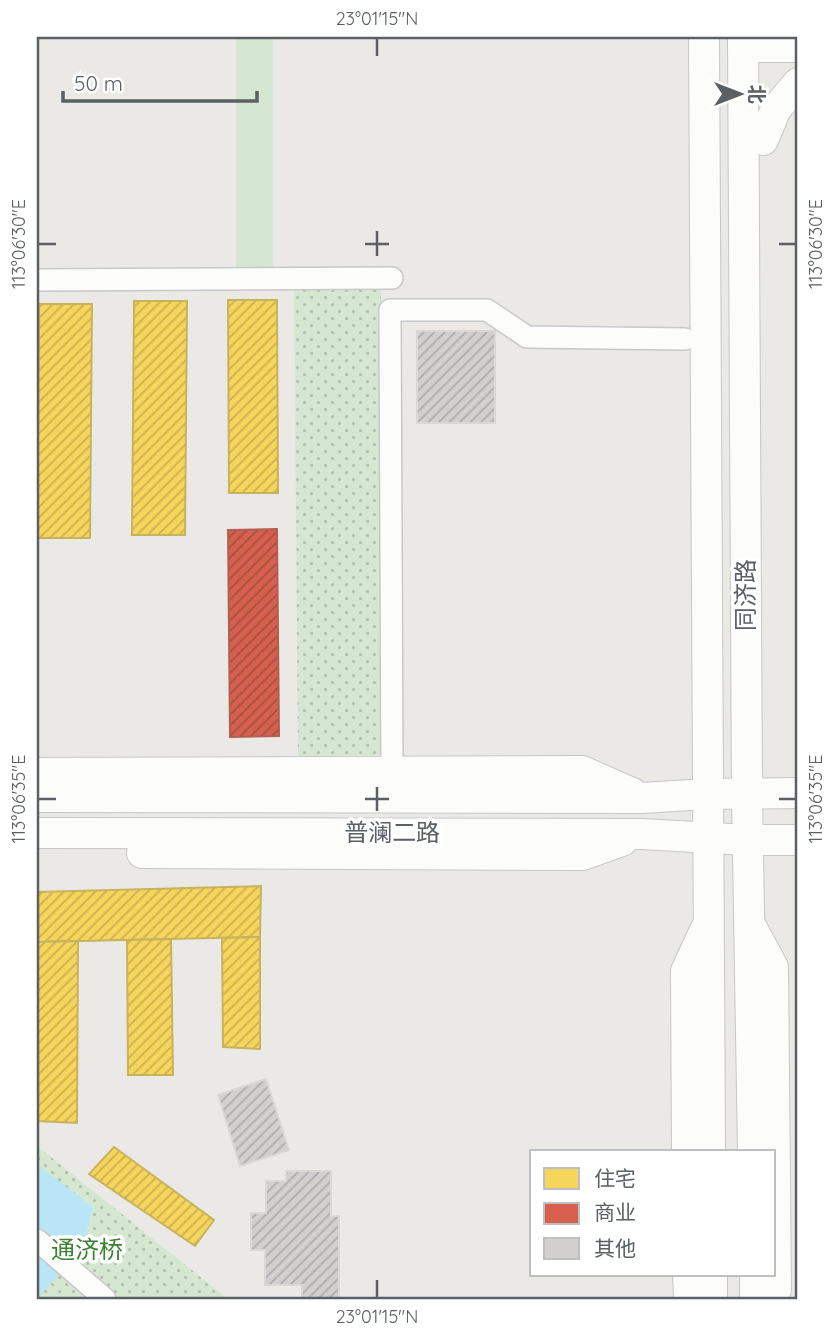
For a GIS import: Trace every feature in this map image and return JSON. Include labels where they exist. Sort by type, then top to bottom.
[{"type":"main road","name":"同济路","points":[[704,37],[710,1150]]},
{"type":"main road","name":"同济路","points":[[743,42],[747,840],[753,1150]]},
{"type":"main road","points":[[743,42],[798,47]]},
{"type":"main road","points":[[746,719],[765,658],[763,140],[776,109],[798,83]]},
{"type":"main road","points":[[743,105],[763,140]]},
{"type":"main road","points":[[37,773],[582,771],[642,798]]},
{"type":"main road","name":"普澜二路","points":[[37,797],[642,798],[707,793],[798,793]]},
{"type":"main road","name":"普澜二路","points":[[37,833],[642,834],[798,840]]},
{"type":"main road","points":[[37,853],[583,855],[642,834]]},
{"type":"main road","points":[[749,922],[773,967],[775,1150]]},
{"type":"main road","points":[[687,1150],[686,971],[708,923]]},
{"type":"main road","points":[[688,1276],[688,1299]]},
{"type":"main road","points":[[712,1276],[712,1299]]},
{"type":"main road","points":[[755,1276],[755,1299]]},
{"type":"main road","points":[[770,1299],[776,1290],[776,1276]]},
{"type":"street","points":[[37,280],[391,278]]},
{"type":"street","points":[[392,772],[390,310],[487,310],[527,337],[685,340]]},
{"type":"street","points":[[37,1240],[98,1294]]},
{"type":"green space","points":[[236,37],[273,37],[273,272],[236,271]]},
{"type":"green space","points":[[294,287],[381,287],[383,755],[298,756]]},
{"type":"green space","name":"通济桥","points":[[37,1146],[228,1299],[37,1299]]},
{"type":"water","points":[[39,1166],[93,1207],[83,1247],[37,1299],[37,1168]]},
{"type":"building: 住宅","points":[[228,300],[277,300],[278,493],[229,493]]},
{"type":"building: 住宅","points":[[134,301],[187,301],[185,535],[132,535]]},
{"type":"building: 住宅","points":[[39,304],[92,304],[90,538],[37,538]]},
{"type":"building: 住宅","points":[[798,619],[798,695],[797,695]]},
{"type":"building: 住宅","points":[[261,886],[260,937],[37,942],[37,892]]},
{"type":"building: 住宅","points":[[260,937],[260,1049],[223,1047],[222,938]]},
{"type":"building: 住宅","points":[[171,939],[173,1075],[128,1075],[127,940]]},
{"type":"building: 住宅","points":[[78,941],[77,1123],[37,1121],[37,942]]},
{"type":"building: 住宅","points":[[114,1147],[214,1220],[195,1246],[89,1174]]},
{"type":"building: 商业","points":[[277,529],[279,736],[230,737],[228,530]]},
{"type":"building: 其他","points":[[417,331],[495,331],[495,423],[417,423]]},
{"type":"building: 其他","points":[[266,1079],[289,1150],[240,1166],[218,1095]]},
{"type":"building: 其他","points":[[286,1171],[331,1171],[331,1216],[339,1216],[339,1299],[302,1299],[302,1285],[265,1285],[265,1250],[251,1250],[251,1213],[266,1213],[266,1181],[286,1181]]}]
